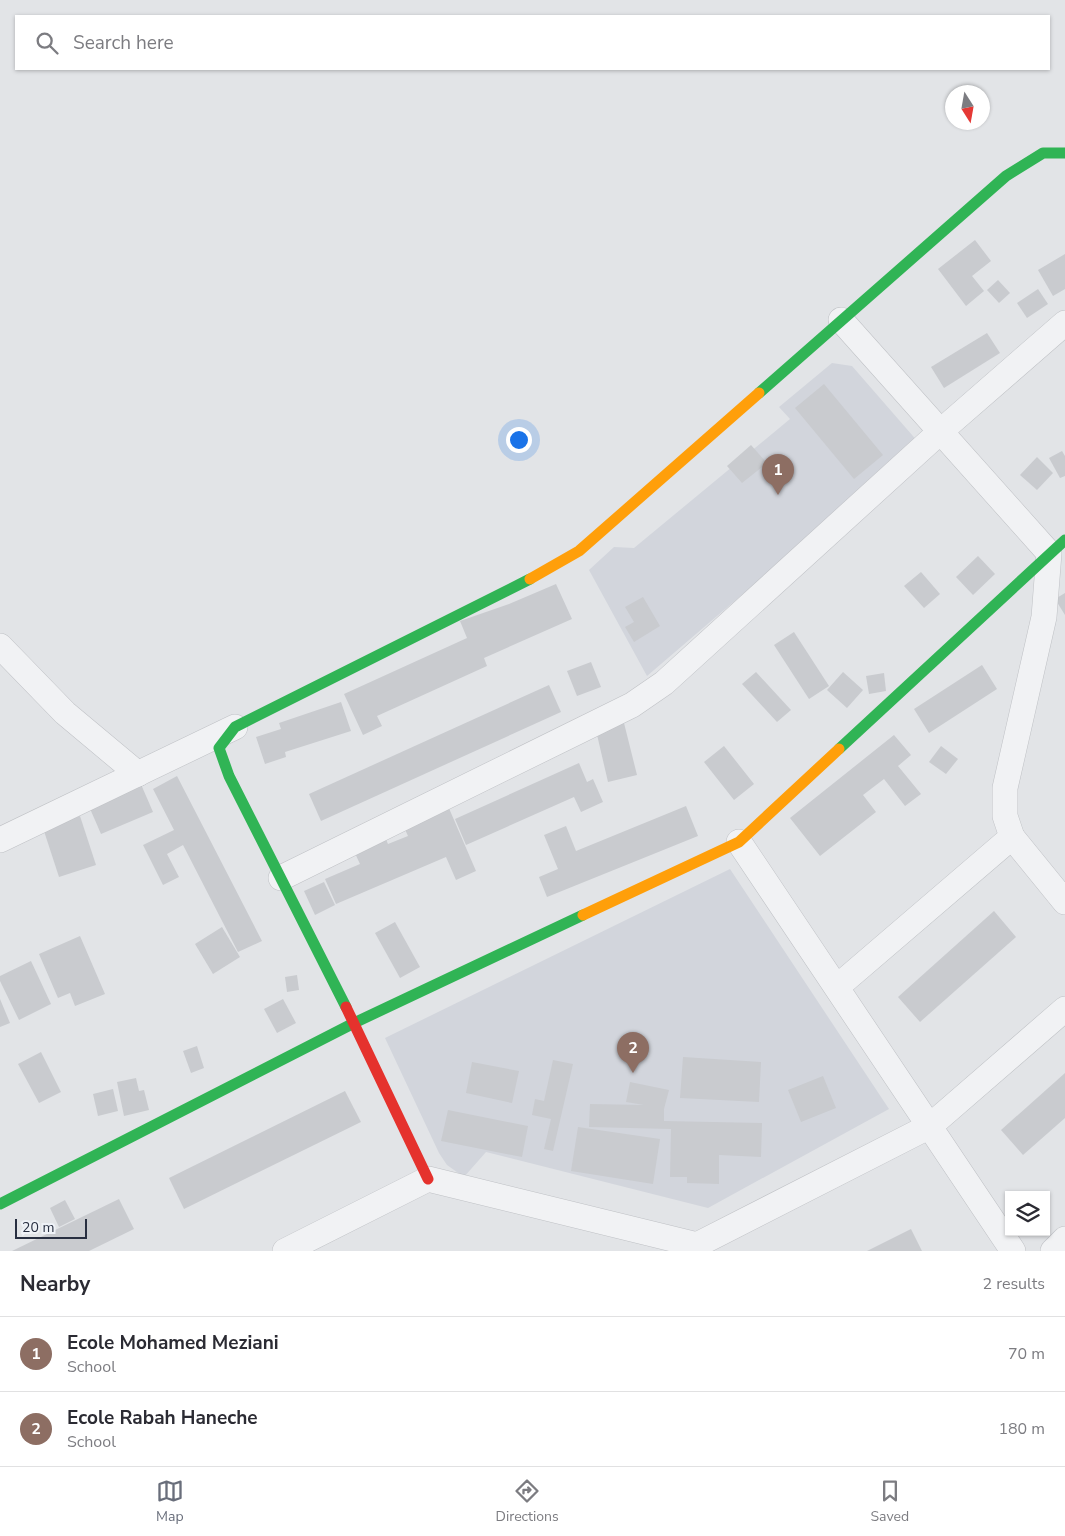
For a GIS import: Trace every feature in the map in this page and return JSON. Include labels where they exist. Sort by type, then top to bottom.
[{"type":"street","points":[[0,840],[235,728],[546,571],[579,551],[1006,176],[1043,153],[1065,152]]},
{"type":"street","points":[[841,320],[942,431],[1057,546]]},
{"type":"street","points":[[281,878],[632,705],[664,683],[942,431],[1065,323]]},
{"type":"street","points":[[1057,546],[1044,617],[1005,788],[1005,816],[1012,837],[1065,902]]},
{"type":"street","points":[[0,1204],[354,1023],[738,842],[1057,546]]},
{"type":"street","points":[[0,646],[65,712],[138,774]]},
{"type":"street","points":[[235,728],[219,748],[229,776],[354,1023],[428,1179]]},
{"type":"street","points":[[837,987],[1012,837]]},
{"type":"street","points":[[738,842],[1013,1251]]},
{"type":"street","points":[[285,1251],[428,1179],[691,1248],[930,1126],[1065,1009]]},
{"type":"street","points":[[1053,1251],[1065,1239]]},
{"type":"shaded area","points":[[832,363],[852,366],[919,443],[647,676],[589,570],[614,547],[634,548],[790,419],[779,407]]},
{"type":"shaded area","points":[[730,869],[889,1109],[708,1208],[486,1152],[464,1177],[447,1165],[439,1153],[385,1038]]},
{"type":"building","points":[[975,240],[991,261],[972,276],[984,291],[966,306],[938,269]]},
{"type":"building","points":[[1065,254],[1065,289],[1053,296],[1038,270]]},
{"type":"building","points":[[998,280],[1010,293],[999,303],[987,290]]},
{"type":"building","points":[[1038,289],[1048,304],[1027,318],[1017,303]]},
{"type":"building","points":[[987,333],[1000,353],[944,388],[931,367]]},
{"type":"building","points":[[824,384],[883,455],[854,479],[795,408]]},
{"type":"building","points":[[751,445],[767,463],[742,483],[727,466]]},
{"type":"building","points":[[1062,451],[1065,456],[1065,476],[1060,478],[1049,458]]},
{"type":"building","points":[[1037,457],[1053,473],[1037,490],[1020,475]]},
{"type":"building","points":[[978,556],[995,574],[973,595],[956,577]]},
{"type":"building","points":[[921,572],[940,594],[924,608],[904,586]]},
{"type":"building","points":[[556,584],[572,619],[484,658],[487,666],[377,716],[382,726],[363,735],[344,694],[467,638],[460,621],[509,604]]},
{"type":"building","points":[[1065,593],[1065,615],[1055,599]]},
{"type":"building","points":[[643,597],[660,626],[634,642],[625,627],[634,622],[625,607]]},
{"type":"building","points":[[794,632],[829,686],[809,699],[774,645]]},
{"type":"building","points":[[591,662],[601,687],[577,696],[567,671]]},
{"type":"building","points":[[982,665],[997,689],[929,733],[914,709]]},
{"type":"building","points":[[756,672],[791,710],[777,722],[742,684]]},
{"type":"building","points":[[843,672],[863,690],[847,708],[827,690]]},
{"type":"building","points":[[884,673],[886,691],[869,694],[866,676]]},
{"type":"building","points":[[549,685],[561,712],[321,821],[309,794]]},
{"type":"building","points":[[341,702],[351,731],[285,752],[286,757],[265,764],[256,737],[281,729],[279,723]]},
{"type":"building","points":[[623,719],[637,775],[608,782],[595,726]]},
{"type":"building","points":[[894,735],[911,755],[898,766],[921,794],[905,806],[884,779],[863,795],[876,812],[820,856],[790,818]]},
{"type":"building","points":[[724,746],[754,784],[734,800],[704,762]]},
{"type":"building","points":[[941,746],[958,759],[946,774],[929,762]]},
{"type":"building","points":[[579,763],[587,782],[593,779],[603,802],[581,812],[574,797],[466,845],[455,819]]},
{"type":"building","points":[[177,776],[262,941],[238,952],[183,845],[167,854],[179,877],[163,885],[143,845],[174,830],[153,789]]},
{"type":"building","points":[[140,782],[153,812],[101,834],[88,804]]},
{"type":"building","points":[[448,806],[476,871],[456,880],[446,857],[336,904],[325,879],[360,864],[353,849],[384,835],[388,844],[408,836],[403,825]]},
{"type":"building","points":[[686,806],[698,836],[547,897],[539,877],[558,869],[544,835],[566,826],[576,851]]},
{"type":"building","points":[[80,816],[96,865],[59,877],[43,828]]},
{"type":"building","points":[[324,882],[335,905],[315,915],[304,891]]},
{"type":"building","points":[[994,911],[1016,937],[920,1022],[898,997]]},
{"type":"building","points":[[395,922],[420,967],[400,978],[375,933]]},
{"type":"building","points":[[222,927],[240,957],[213,974],[195,944]]},
{"type":"building","points":[[80,936],[105,994],[75,1006],[70,993],[58,998],[39,954]]},
{"type":"building","points":[[31,961],[51,1004],[19,1020],[0,981],[0,976]]},
{"type":"building","points":[[297,975],[299,990],[287,992],[285,977]]},
{"type":"building","points":[[0,999],[10,1023],[0,1027]]},
{"type":"building","points":[[283,999],[296,1023],[277,1033],[264,1009]]},
{"type":"building","points":[[197,1046],[204,1068],[191,1073],[183,1051]]},
{"type":"building","points":[[41,1052],[61,1092],[39,1103],[18,1064]]},
{"type":"building","points":[[683,1057],[761,1062],[759,1102],[680,1098]]},
{"type":"building","points":[[553,1060],[573,1064],[553,1151],[544,1149],[551,1119],[532,1115],[535,1099],[544,1101]]},
{"type":"building","points":[[472,1062],[519,1071],[512,1103],[466,1093]]},
{"type":"building","points":[[1065,1073],[1065,1118],[1023,1155],[1001,1130]]},
{"type":"building","points":[[823,1076],[836,1108],[801,1122],[788,1090]]},
{"type":"building","points":[[136,1078],[139,1091],[144,1090],[149,1110],[124,1116],[117,1082]]},
{"type":"building","points":[[630,1082],[669,1090],[664,1109],[664,1121],[762,1123],[761,1157],[719,1155],[719,1184],[687,1183],[687,1177],[670,1177],[671,1129],[589,1127],[590,1104],[644,1105],[626,1102]]},
{"type":"building","points":[[113,1089],[118,1111],[98,1116],[93,1094]]},
{"type":"building","points":[[345,1091],[361,1122],[184,1209],[169,1178]]},
{"type":"building","points":[[448,1110],[528,1126],[522,1157],[441,1141]]},
{"type":"building","points":[[578,1127],[660,1139],[653,1184],[571,1171]]},
{"type":"building","points":[[119,1199],[134,1229],[89,1251],[12,1251]]},
{"type":"building","points":[[65,1200],[75,1219],[59,1227],[50,1208]]},
{"type":"building","points":[[911,1229],[922,1251],[867,1251]]},
{"type":"traffic: fast","points":[[759,393],[1006,176],[1043,153],[1065,153]]},
{"type":"traffic: fast","points":[[839,749],[1065,540]]},
{"type":"traffic: fast","points":[[346,1007],[229,776],[219,748],[235,727],[530,579]]},
{"type":"traffic: fast","points":[[0,1204],[354,1023],[583,915]]},
{"type":"traffic: slow","points":[[530,579],[579,551],[759,393]]},
{"type":"traffic: slow","points":[[583,915],[739,842],[839,749]]},
{"type":"traffic: jam","points":[[346,1007],[428,1179]]},
{"type":"place","name":"Ecole Mohamed Meziani","points":[[778,495]]},
{"type":"place","name":"Ecole Rabah Haneche","points":[[633,1073]]}]
